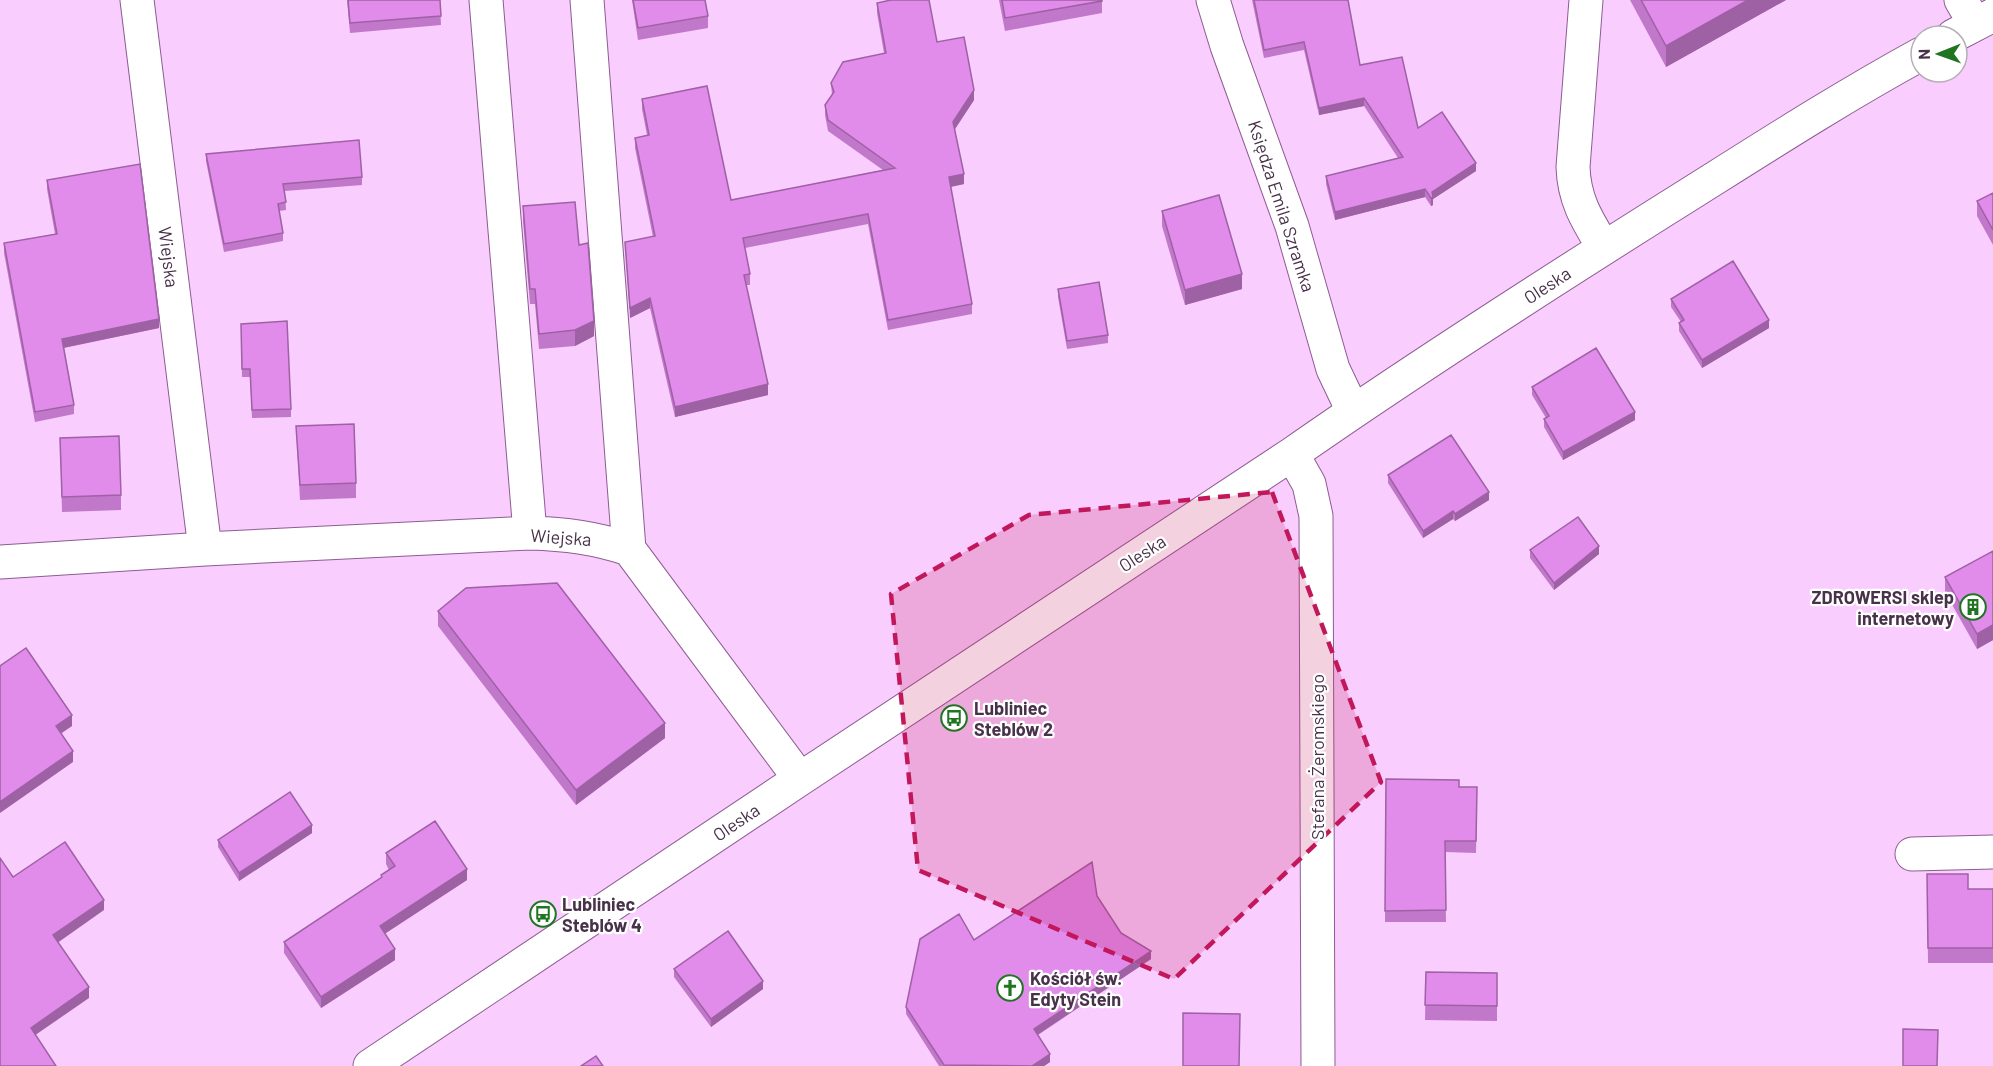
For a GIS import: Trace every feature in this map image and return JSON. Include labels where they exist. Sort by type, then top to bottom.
[{"type":"street","name":"Wiejska","points":[[137,0],[205,549]]},
{"type":"street","points":[[486,0],[530,533]]},
{"type":"street","points":[[587,0],[629,549],[800,779]]},
{"type":"street","name":"Księdza Emila Szramka","points":[[1213,0],[1227,46],[1292,225],[1333,369],[1353,411]]},
{"type":"street","points":[[1586,0],[1573,183],[1576,198],[1604,248]]},
{"type":"street","name":"Oleska","points":[[370,1066],[1292,454],[1353,411],[1604,248],[1860,87],[1909,60]]},
{"type":"street","name":"Stefana Żeromskiego","points":[[1292,454],[1310,484],[1316,516],[1318,1066]]},
{"type":"street","name":"Wiejska","points":[[0,562],[530,533],[567,534],[600,540],[629,549]]},
{"type":"street","points":[[1912,854],[1993,852]]},
{"type":"highlighted area","points":[[1272,492],[1381,782],[1174,979],[918,870],[891,594],[1029,515]]},
{"type":"building","points":[[348,0],[440,0],[441,16],[350,23]]},
{"type":"building","points":[[633,0],[705,0],[708,16],[638,28]]},
{"type":"building","points":[[891,0],[929,0],[937,42],[964,37],[974,90],[953,122],[964,174],[949,177],[972,304],[888,320],[868,214],[743,238],[750,274],[744,275],[768,384],[675,407],[650,298],[630,308],[625,242],[655,236],[635,138],[649,135],[642,99],[707,86],[731,200],[895,168],[828,120],[825,105],[834,92],[831,83],[843,62],[886,53],[877,3]]},
{"type":"building","points":[[1002,0],[1102,0],[1102,1],[1005,18]]},
{"type":"building","points":[[1254,0],[1348,0],[1360,65],[1402,57],[1418,128],[1442,112],[1476,163],[1432,192],[1433,197],[1431,198],[1425,189],[1335,212],[1326,176],[1403,157],[1364,98],[1319,108],[1304,42],[1264,50]]},
{"type":"building","points":[[1641,0],[1748,0],[1666,46]]},
{"type":"building","points":[[359,140],[362,177],[283,184],[286,202],[278,204],[283,233],[224,244],[206,154]]},
{"type":"building","points":[[140,164],[159,319],[62,339],[74,405],[35,412],[4,243],[57,234],[47,180]]},
{"type":"building","points":[[1993,193],[1993,230],[1977,201]]},
{"type":"building","points":[[1219,195],[1242,274],[1185,290],[1162,211]]},
{"type":"building","points":[[575,202],[579,245],[588,243],[594,321],[575,330],[539,334],[535,289],[530,289],[523,206]]},
{"type":"building","points":[[1733,261],[1769,320],[1702,360],[1679,323],[1684,320],[1671,299]]},
{"type":"building","points":[[1099,282],[1108,335],[1067,341],[1058,289]]},
{"type":"building","points":[[287,321],[291,409],[252,410],[250,369],[242,369],[241,324]]},
{"type":"building","points":[[1596,348],[1635,412],[1563,452],[1544,419],[1549,416],[1532,387]]},
{"type":"building","points":[[354,424],[356,483],[300,485],[296,426]]},
{"type":"building","points":[[1451,435],[1489,492],[1455,514],[1453,511],[1423,531],[1388,475]]},
{"type":"building","points":[[119,436],[121,495],[62,497],[60,438]]},
{"type":"building","points":[[1578,517],[1599,546],[1554,583],[1530,550]]},
{"type":"building","name":"ZDROWERSI sklep internetowy","points":[[1993,551],[1993,625],[1977,634],[1945,577]]},
{"type":"building","points":[[557,583],[665,723],[576,790],[438,611],[466,588]]},
{"type":"building","points":[[26,648],[72,715],[56,726],[73,751],[0,802],[0,666]]},
{"type":"building","points":[[1386,779],[1459,780],[1459,787],[1477,787],[1476,841],[1445,841],[1446,910],[1385,911]]},
{"type":"building","points":[[290,792],[312,825],[239,873],[218,840]]},
{"type":"building","points":[[435,821],[467,869],[380,926],[395,949],[321,997],[284,942],[382,877],[381,875],[395,866],[386,853]]},
{"type":"building","points":[[65,842],[104,900],[53,935],[89,987],[31,1028],[56,1066],[0,1066],[0,858],[13,877]]},
{"type":"building","name":"Kościół św. Edyty Stein","points":[[1092,862],[1097,896],[1121,933],[1151,951],[1034,1029],[1050,1054],[1032,1066],[944,1065],[906,1007],[920,939],[959,914],[974,940]]},
{"type":"building","points":[[1927,874],[1968,874],[1968,889],[1993,889],[1993,948],[1928,948]]},
{"type":"building","points":[[728,931],[763,981],[711,1019],[674,969]]},
{"type":"building","points":[[1426,972],[1497,973],[1497,1006],[1425,1005]]},
{"type":"building","points":[[1183,1013],[1240,1014],[1239,1066],[1183,1066]]},
{"type":"building","points":[[1903,1029],[1938,1030],[1937,1066],[1903,1066]]},
{"type":"building","points":[[596,1056],[603,1066],[581,1066]]},
{"type":"place","name":"ZDROWERSI sklep internetowy","points":[[1973,607]]},
{"type":"place","name":"Lubliniec Steblów 2","points":[[954,718]]},
{"type":"place","name":"Lubliniec Steblów 4","points":[[543,914]]},
{"type":"place","name":"Kościół św. Edyty Stein","points":[[1010,988]]}]
